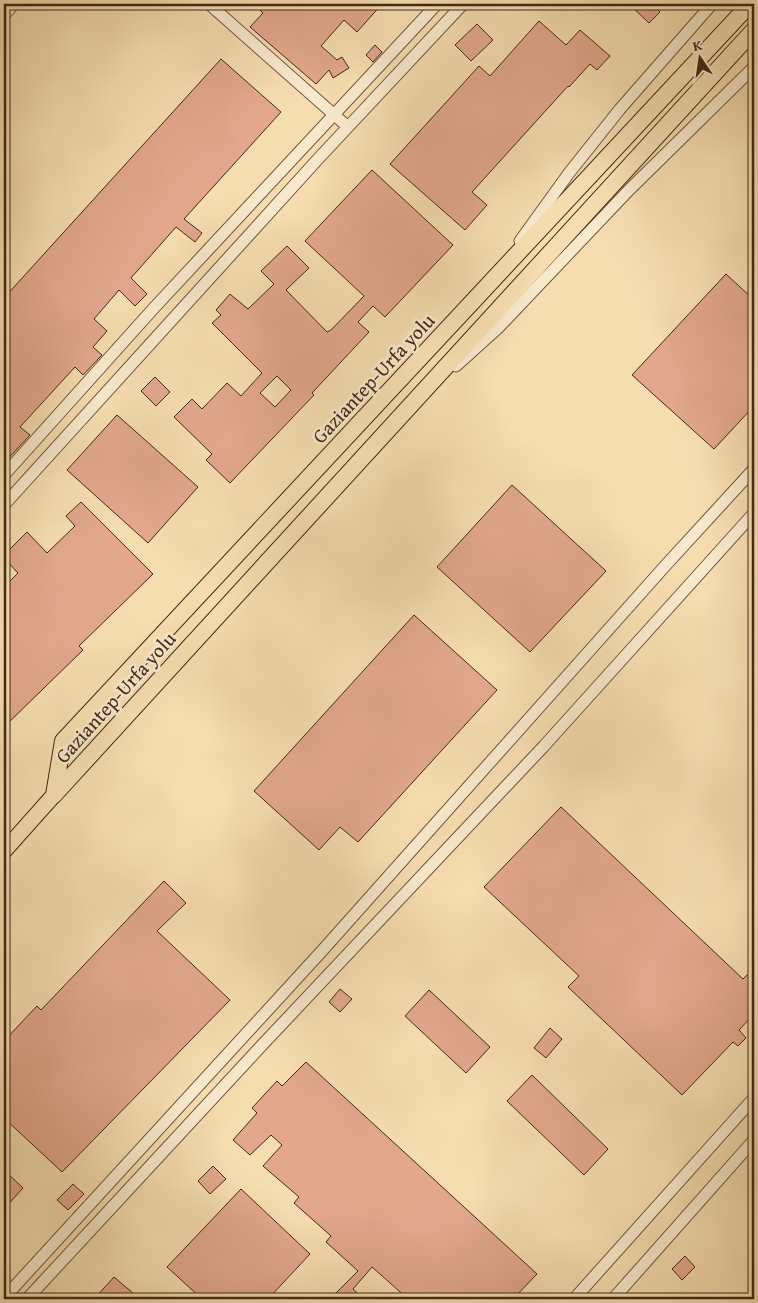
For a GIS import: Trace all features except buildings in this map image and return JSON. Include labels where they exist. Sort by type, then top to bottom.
[{"type":"highway","name":"Gaziantep-Urfa yolu","points":[[54,795],[63,740],[750,4]]},
{"type":"highway","name":"Gaziantep-Urfa yolu","points":[[54,795],[754,30]]},
{"type":"main road","name":"Gaziantep-Urfa yolu","points":[[4,851],[54,795]]},
{"type":"street","points":[[4,15],[14,4]]},
{"type":"street","points":[[209,4],[348,127]]},
{"type":"street","points":[[4,474],[153,309],[437,4]]},
{"type":"street","points":[[4,506],[348,127],[463,4]]},
{"type":"street","points":[[490,283],[569,173],[620,109],[712,4]]},
{"type":"street","points":[[406,410],[498,328],[630,190],[754,67]]},
{"type":"street","points":[[4,1298],[301,974],[658,573],[754,469]]},
{"type":"street","points":[[26,1299],[544,746],[754,513]]},
{"type":"street","points":[[574,1299],[754,1098]]},
{"type":"street","points":[[613,1299],[754,1140]]}]
